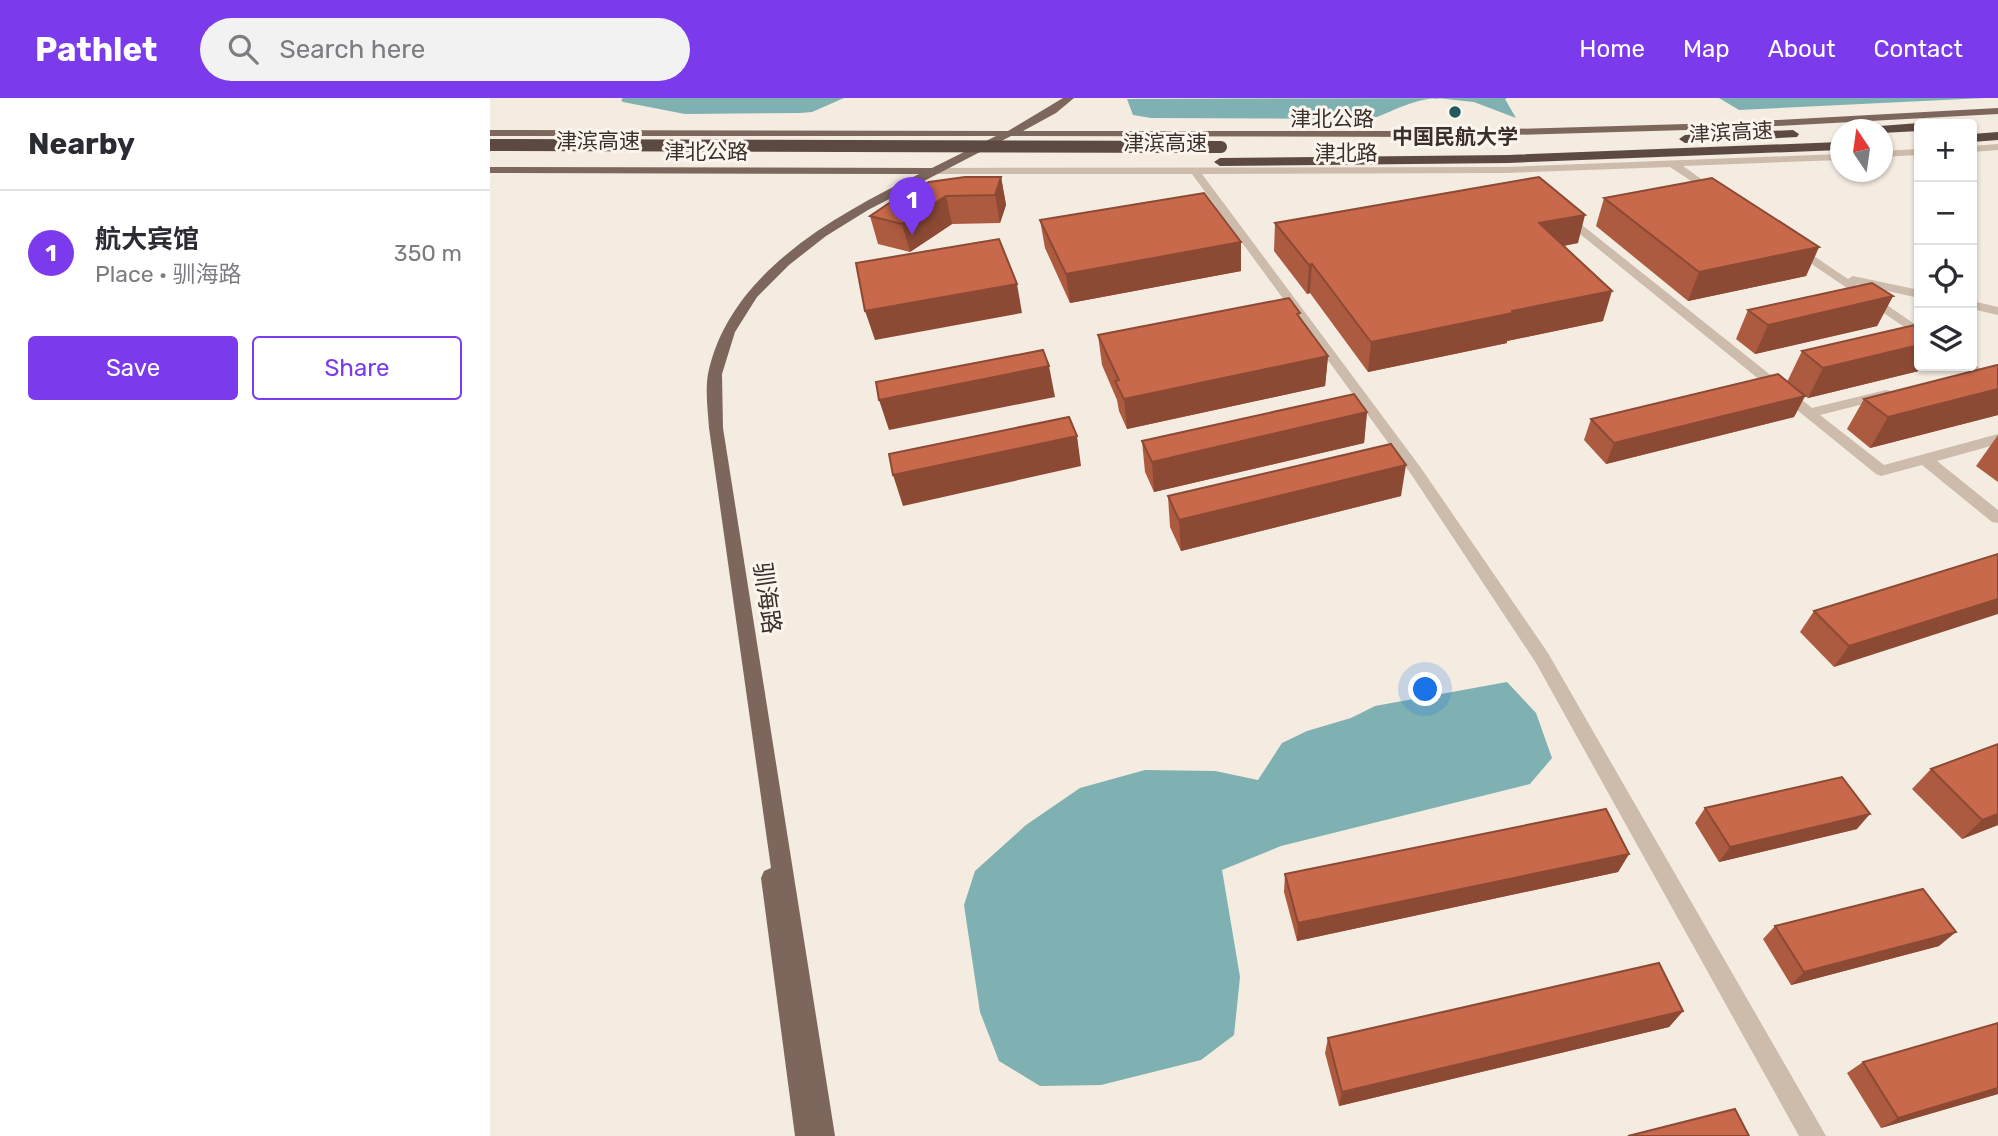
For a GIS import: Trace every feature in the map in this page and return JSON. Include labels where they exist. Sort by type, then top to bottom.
[{"type":"highway","points":[[1977,124],[1998,123]]},
{"type":"highway","points":[[1893,129],[1914,127]]},
{"type":"highway","name":"津滨高速","points":[[490,145],[1221,147],[1557,144],[1830,132]]},
{"type":"highway","points":[[1977,138],[1998,136]]},
{"type":"highway","points":[[1893,142],[1914,141]]},
{"type":"highway","name":"津滨高速","points":[[490,159],[1220,162],[1508,159],[1830,146]]},
{"type":"main road","points":[[1004,136],[1069,98]]},
{"type":"main road","name":"津北公路","points":[[490,133],[1559,135],[1766,128],[1998,112]]},
{"type":"main road","points":[[928,171],[979,135],[1002,123]]},
{"type":"main road","name":"津北公路","points":[[490,170],[928,171],[1004,136]]},
{"type":"main road","name":"驯海路","points":[[808,1136],[708,432],[708,372],[724,327],[746,296],[767,273],[823,230],[928,171]]},
{"type":"main road","name":"驯海路","points":[[822,1136],[716,428],[715,374],[732,328],[748,302],[771,276],[810,244],[854,214],[928,171]]},
{"type":"street","points":[[1977,149],[1998,147]]},
{"type":"street","points":[[1893,153],[1914,152]]},
{"type":"street","name":"津北路","points":[[928,171],[1493,171],[1830,157]]},
{"type":"street","points":[[1674,165],[1728,202]]},
{"type":"street","points":[[1195,170],[1416,471],[1542,658],[1813,1136]]},
{"type":"street","points":[[1552,206],[1881,471],[1998,439]]},
{"type":"street","points":[[1782,239],[1914,330]]},
{"type":"street","points":[[1836,276],[1914,293]]},
{"type":"street","points":[[1977,306],[1998,311]]},
{"type":"street","points":[[1977,367],[1998,365]]},
{"type":"street","points":[[1950,377],[1964,371]]},
{"type":"street","points":[[1976,371],[1998,386]]},
{"type":"street","points":[[1810,413],[1899,391]]},
{"type":"street","points":[[1924,460],[1998,518]]},
{"type":"water","points":[[623,98],[844,98],[812,112],[685,114],[623,102]]},
{"type":"water","points":[[1435,98],[1411,103],[1371,119],[1151,118],[1133,115],[1127,99]]},
{"type":"water","points":[[1438,98],[1507,98],[1505,99],[1516,118],[1474,102]]},
{"type":"water","points":[[1719,98],[1985,98],[1739,110]]},
{"type":"water","points":[[1507,682],[1536,713],[1552,758],[1530,784],[1281,846],[1222,870],[1240,977],[1234,1035],[1201,1060],[1101,1085],[1040,1086],[999,1061],[980,1012],[964,905],[975,871],[1026,825],[1080,788],[1145,770],[1215,771],[1258,780],[1282,743],[1307,731],[1351,718],[1375,706]]},
{"type":"building","points":[[965,177],[1001,177],[995,195],[946,196],[902,224],[870,216],[901,195],[929,182]]},
{"type":"building","points":[[1539,177],[1585,215],[1539,223],[1612,291],[1371,342],[1312,264],[1309,265],[1275,223]]},
{"type":"building","points":[[1712,178],[1819,247],[1699,272],[1604,198]]},
{"type":"building","points":[[1204,193],[1241,242],[1066,274],[1040,220]]},
{"type":"building","points":[[999,239],[1017,284],[865,311],[856,263]]},
{"type":"building","points":[[1872,283],[1893,296],[1768,325],[1748,310]]},
{"type":"building","points":[[1289,298],[1300,313],[1297,314],[1328,356],[1124,399],[1115,381],[1119,380],[1098,335]]},
{"type":"building","points":[[1914,325],[1914,346],[1823,368],[1802,351]]},
{"type":"building","points":[[1043,350],[1049,366],[879,400],[876,382]]},
{"type":"building","points":[[1998,365],[1998,389],[1888,417],[1864,399],[1977,371]]},
{"type":"building","points":[[1778,374],[1805,396],[1614,443],[1591,419]]},
{"type":"building","points":[[1354,394],[1367,412],[1152,462],[1142,441]]},
{"type":"building","points":[[1069,417],[1077,436],[893,475],[889,454]]},
{"type":"building","points":[[1391,444],[1406,465],[1179,520],[1168,496]]},
{"type":"building","points":[[1998,554],[1998,599],[1849,646],[1814,611]]},
{"type":"building","points":[[1998,744],[1998,814],[1982,820],[1931,769]]},
{"type":"building","points":[[1842,777],[1870,814],[1730,847],[1705,808]]},
{"type":"building","points":[[1606,809],[1629,854],[1298,923],[1285,874]]},
{"type":"building","points":[[1923,889],[1956,932],[1804,972],[1775,926]]},
{"type":"building","points":[[1659,963],[1683,1011],[1342,1092],[1328,1038]]},
{"type":"building","points":[[1998,1023],[1998,1088],[1898,1118],[1863,1062]]},
{"type":"building","points":[[1735,1109],[1749,1136],[1628,1136]]},
{"type":"place","name":"中国民航大学","points":[[1455,112]]},
{"type":"place","name":"航大宾馆","points":[[912,235]]}]
